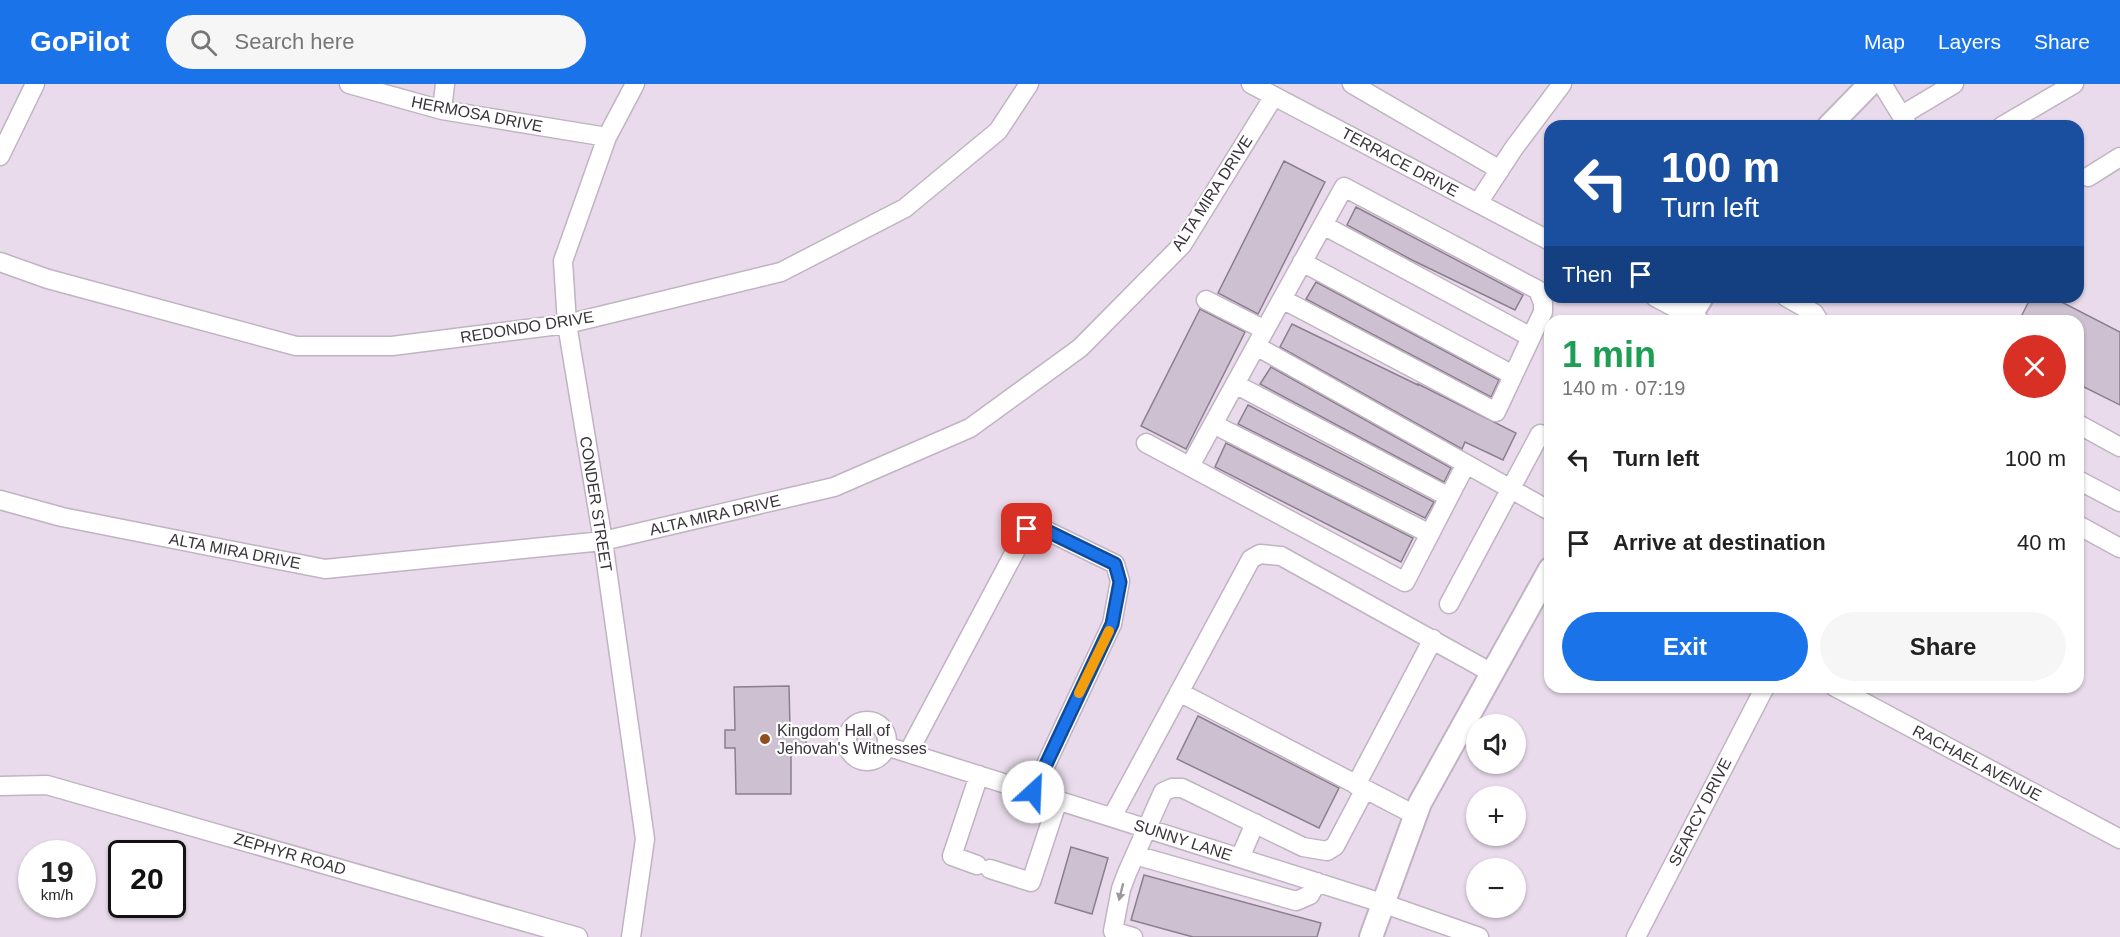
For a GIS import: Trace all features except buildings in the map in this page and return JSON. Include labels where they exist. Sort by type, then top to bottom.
[{"type":"main road","points":[[1835,120],[1870,84]]},
{"type":"main road","points":[[1371,937],[1420,803],[1544,580]]},
{"type":"street","points":[[0,156],[35,84]]},
{"type":"street","name":"HERMOSA DRIVE","points":[[349,84],[442,110],[607,137]]},
{"type":"street","points":[[442,110],[445,84]]},
{"type":"street","name":"CONDER STREET","points":[[631,937],[645,839],[603,541],[567,324],[563,261],[607,137],[635,84]]},
{"type":"street","name":"REDONDO DRIVE","points":[[0,262],[48,279],[296,346],[392,346],[567,324],[781,272],[854,235],[905,208],[998,131],[1029,84]]},
{"type":"street","name":"TERRACE DRIVE","points":[[1251,84],[1544,238]]},
{"type":"street","points":[[1352,84],[1500,170]]},
{"type":"street","points":[[1478,203],[1562,84]]},
{"type":"street","points":[[1882,84],[1904,120]]},
{"type":"street","points":[[1906,120],[1954,84]]},
{"type":"street","points":[[2012,120],[2074,84]]},
{"type":"street","name":"ALTA MIRA DRIVE","points":[[0,500],[62,517],[325,569],[603,541],[834,487],[970,428],[1080,348],[1182,245],[1274,96]]},
{"type":"street","points":[[2088,177],[2120,158]]},
{"type":"street","points":[[1190,466],[1302,262],[1344,187],[1538,290],[1543,303],[1543,312],[1496,412],[1282,299]]},
{"type":"street","points":[[1323,225],[1531,337]]},
{"type":"street","points":[[1302,262],[1513,375]]},
{"type":"street","points":[[1206,300],[1261,338],[1466,465],[1544,509]]},
{"type":"street","points":[[1669,303],[1694,314]]},
{"type":"street","points":[[1801,303],[1819,310]]},
{"type":"street","points":[[1235,384],[1449,497]]},
{"type":"street","points":[[1213,424],[1430,534]]},
{"type":"street","points":[[2084,427],[2120,447]]},
{"type":"street","points":[[1449,604],[1540,434]]},
{"type":"street","points":[[1146,443],[1405,582],[1466,465]]},
{"type":"street","points":[[2084,483],[2120,502]]},
{"type":"street","points":[[908,753],[1027,529],[1039,527],[1115,564],[1120,582],[1112,624],[1033,792]]},
{"type":"street","points":[[2084,528],[2120,548]]},
{"type":"street","points":[[1112,817],[1251,559],[1260,554],[1281,556],[1492,673]]},
{"type":"street","points":[[1133,937],[1113,931],[1121,889],[1163,792],[1172,788],[1182,788],[1297,844],[1327,851],[1335,846],[1360,787],[1433,639]]},
{"type":"street","points":[[1179,692],[1415,815]]},
{"type":"street","name":"SEARCY DRIVE","points":[[1636,937],[1762,693]]},
{"type":"street","name":"RACHAEL AVENUE","points":[[1846,693],[2120,839]]},
{"type":"street","name":"SUNNY LANE","points":[[886,746],[1317,882],[1479,937]]},
{"type":"street","points":[[979,775],[952,856],[1031,882],[1058,800]]},
{"type":"street","name":"ZEPHYR ROAD","points":[[0,786],[47,785],[578,937]]},
{"type":"street","points":[[1216,878],[1255,823]]},
{"type":"street","points":[[1172,866],[1180,839]]},
{"type":"street","points":[[1263,892],[1297,844]]},
{"type":"street","points":[[1135,855],[1296,901],[1310,895],[1317,882]]},
{"type":"slow traffic","points":[[1079,693],[1109,631]]},
{"type":"place","name":"Kingdom Hall of Jehovah's Witnesses","points":[[765,739]]},
{"type":"route","points":[[1027,529],[1039,527],[1115,564],[1120,582],[1112,624],[1033,792]]}]
